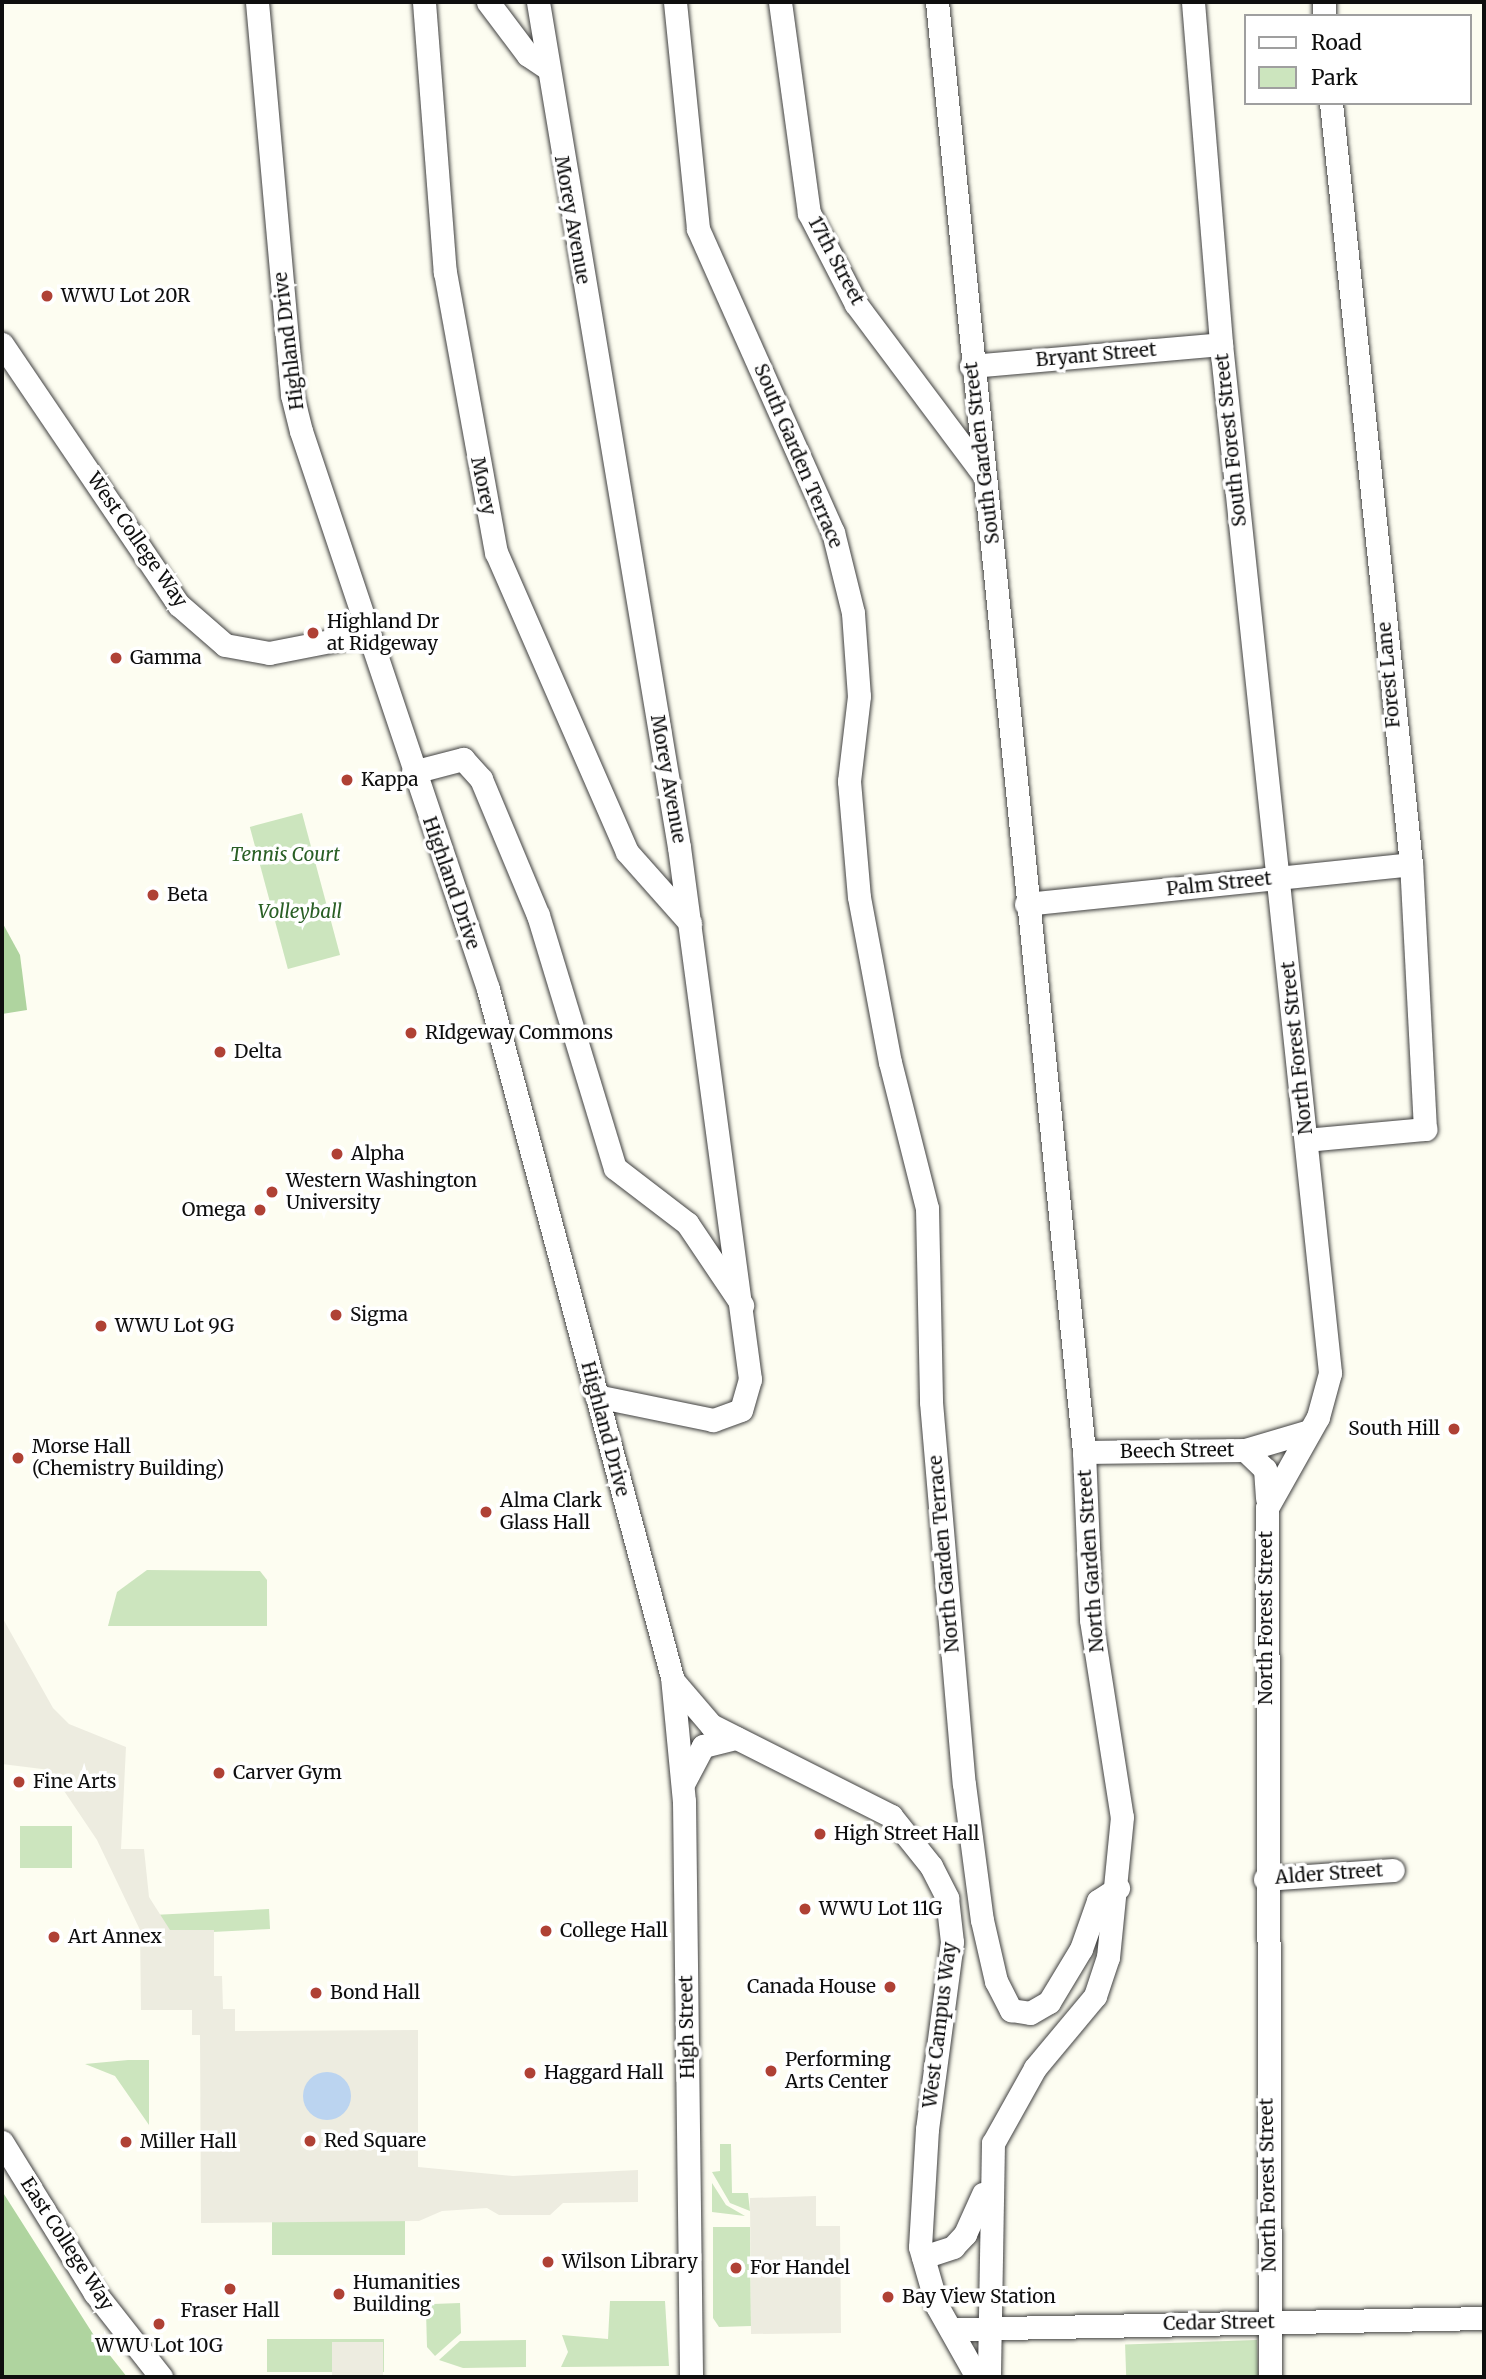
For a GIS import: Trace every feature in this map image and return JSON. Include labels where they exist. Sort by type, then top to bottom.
[{"type":"street","name":"Highland Drive","points":[[257,2],[292,395],[366,634],[488,989],[672,1677]]},
{"type":"street","name":"Morey","points":[[424,2],[446,272],[496,552],[627,852],[690,923]]},
{"type":"street","points":[[488,2],[528,55],[546,67]]},
{"type":"street","name":"Morey Avenue","points":[[538,2],[546,67],[690,923],[743,1306],[750,1379],[741,1410],[713,1420],[596,1396]]},
{"type":"street","name":"South Garden Terrace","points":[[676,2],[698,229],[833,532],[853,613],[859,696],[849,781],[864,921]]},
{"type":"street","name":"17th Street","points":[[780,2],[809,213],[856,304],[988,481]]},
{"type":"street","name":"South Garden Street","points":[[937,2],[971,366],[988,481],[1026,904]]},
{"type":"street","name":"South Forest Street","points":[[1193,2],[1221,344],[1279,878]]},
{"type":"street","name":"Forest Lane","points":[[1306,1140],[1425,1129],[1412,864],[1331,105]]},
{"type":"street","name":"West College Way","points":[[2,344],[179,605],[225,645],[269,653],[366,634]]},
{"type":"street","name":"Bryant Street","points":[[971,366],[1221,344]]},
{"type":"street","points":[[413,772],[463,759],[481,779],[538,915],[615,1168],[687,1223],[743,1306]]},
{"type":"street","name":"Palm Street","points":[[1026,904],[1412,864]]},
{"type":"street","name":"North Forest Street","points":[[1270,2377],[1265,1879],[1267,1508],[1311,1429],[1330,1373],[1279,878]]},
{"type":"street","name":"North Garden Street","points":[[989,2377],[988,2182],[993,2143],[1008,2108],[1095,1996],[1118,1888],[1122,1817],[1091,1620],[1084,1452],[1026,904]]},
{"type":"street","name":"North Garden Terrace","points":[[864,921],[927,1208],[931,1402],[964,1784],[982,1920],[996,1981],[1011,2010],[1030,2013],[1049,2003],[1081,1949],[1098,1901],[1118,1888]]},
{"type":"street","points":[[1245,1450],[1284,1443],[1311,1429]]},
{"type":"street","name":"Beech Street","points":[[1084,1452],[1245,1450],[1265,1469],[1267,1508]]},
{"type":"street","name":"West Campus Way","points":[[672,1677],[701,1719],[891,1815],[931,1866],[947,1898],[952,1942],[927,2129],[923,2257],[937,2306],[955,2329],[977,2377]]},
{"type":"street","name":"High Street","points":[[672,1677],[683,1784],[691,2377]]},
{"type":"street","points":[[683,1784],[703,1746],[736,1738]]},
{"type":"street","name":"Alder Street","points":[[1265,1879],[1393,1870]]},
{"type":"street","name":"East College Way","points":[[2,2142],[95,2293],[161,2377]]},
{"type":"street","name":"North Garden Street","points":[[923,2257],[953,2247],[965,2234],[988,2182]]},
{"type":"street","name":"Cedar Street","points":[[955,2329],[990,2326],[1484,2318]]},
{"type":"green space","points":[[302,813],[340,955],[288,969],[250,827]]},
{"type":"green space","points":[[2,922],[20,955],[27,1010],[2,1014]]},
{"type":"green space","points":[[147,1570],[260,1571],[267,1580],[267,1626],[108,1626],[117,1592]]},
{"type":"green space","points":[[20,1826],[72,1826],[72,1868],[20,1868]]},
{"type":"green space","points":[[269,1909],[270,1929],[159,1935],[158,1915]]},
{"type":"green space","points":[[149,2060],[149,2125],[115,2076],[85,2064]]},
{"type":"green space","points":[[720,2144],[731,2144],[732,2193],[748,2193],[750,2211],[730,2203],[712,2172],[720,2171]]},
{"type":"green space","points":[[712,2183],[726,2205],[745,2216],[712,2212]]},
{"type":"green space","points":[[2,2191],[93,2334],[127,2377],[2,2377]]},
{"type":"green space","points":[[272,2221],[405,2221],[405,2255],[272,2255]]},
{"type":"green space","points":[[713,2227],[750,2227],[751,2326],[719,2327],[713,2318]]},
{"type":"green space","points":[[610,2301],[665,2301],[669,2366],[561,2367],[568,2352],[562,2335],[608,2339]]},
{"type":"green space","points":[[460,2303],[461,2333],[435,2356],[427,2347],[426,2311],[433,2304]]},
{"type":"green space","points":[[267,2339],[384,2339],[384,2372],[267,2372]]},
{"type":"green space","points":[[526,2340],[526,2367],[463,2368],[439,2360],[460,2341]]},
{"type":"green space","points":[[1257,2340],[1258,2377],[1126,2377],[1125,2345]]},
{"type":"shaded area","points":[[2,1617],[53,1708],[69,1724],[126,1747],[121,1849],[144,1849],[149,1897],[170,1930],[214,1930],[214,1976],[222,1976],[223,2009],[235,2009],[235,2031],[418,2030],[418,2167],[513,2176],[638,2170],[638,2202],[563,2203],[550,2215],[499,2215],[487,2208],[442,2211],[419,2221],[201,2223],[200,2035],[192,2035],[192,2010],[141,2010],[140,1930],[97,1840],[50,1770],[2,1764]]},
{"type":"shaded area","points":[[816,2196],[816,2226],[840,2226],[841,2333],[751,2334],[750,2198]]},
{"type":"shaded area","points":[[332,2342],[383,2342],[383,2377],[332,2377]]},
{"type":"water","points":[[327,2072],[336,2073],[344,2079],[350,2087],[350,2105],[344,2113],[336,2119],[327,2120],[318,2119],[310,2113],[304,2105],[303,2096],[304,2087],[310,2079],[318,2073]]},
{"type":"place","name":"WWU Lot 20R","points":[[47,296]]},
{"type":"place","name":"Highland Dr at Ridgeway","points":[[313,633]]},
{"type":"place","name":"Gamma","points":[[116,658]]},
{"type":"place","name":"Kappa","points":[[347,780]]},
{"type":"place","name":"Beta","points":[[153,895]]},
{"type":"place","name":"RIdgeway Commons","points":[[411,1033]]},
{"type":"place","name":"Delta","points":[[220,1052]]},
{"type":"place","name":"Alpha","points":[[337,1154]]},
{"type":"place","name":"Western Washington University","points":[[272,1192]]},
{"type":"place","name":"Omega","points":[[260,1210]]},
{"type":"place","name":"Sigma","points":[[336,1315]]},
{"type":"place","name":"WWU Lot 9G","points":[[101,1326]]},
{"type":"place","name":"South Hill","points":[[1454,1429]]},
{"type":"place","name":"Morse Hall (Chemistry Building)","points":[[18,1458]]},
{"type":"place","name":"Alma Clark Glass Hall","points":[[486,1512]]},
{"type":"place","name":"Carver Gym","points":[[219,1773]]},
{"type":"place","name":"Fine Arts","points":[[19,1782]]},
{"type":"place","name":"High Street Hall","points":[[820,1834]]},
{"type":"place","name":"WWU Lot 11G","points":[[805,1909]]},
{"type":"place","name":"College Hall","points":[[546,1931]]},
{"type":"place","name":"Art Annex","points":[[54,1937]]},
{"type":"place","name":"Canada House","points":[[890,1987]]},
{"type":"place","name":"Bond Hall","points":[[316,1993]]},
{"type":"place","name":"Performing Arts Center","points":[[771,2071]]},
{"type":"place","name":"Haggard Hall","points":[[530,2073]]},
{"type":"place","name":"Red Square","points":[[310,2141]]},
{"type":"place","name":"Miller Hall","points":[[126,2142]]},
{"type":"place","name":"Wilson Library","points":[[548,2262]]},
{"type":"place","name":"For Handel","points":[[736,2268]]},
{"type":"place","name":"Fraser Hall","points":[[230,2289]]},
{"type":"place","name":"Humanities Building","points":[[339,2294]]},
{"type":"place","name":"Bay View Station","points":[[888,2297]]},
{"type":"place","name":"WWU Lot 10G","points":[[159,2324]]},
{"type":"park label","name":"Tennis Court","points":[[285,855]]},
{"type":"park label","name":"Volleyball","points":[[300,912]]}]
